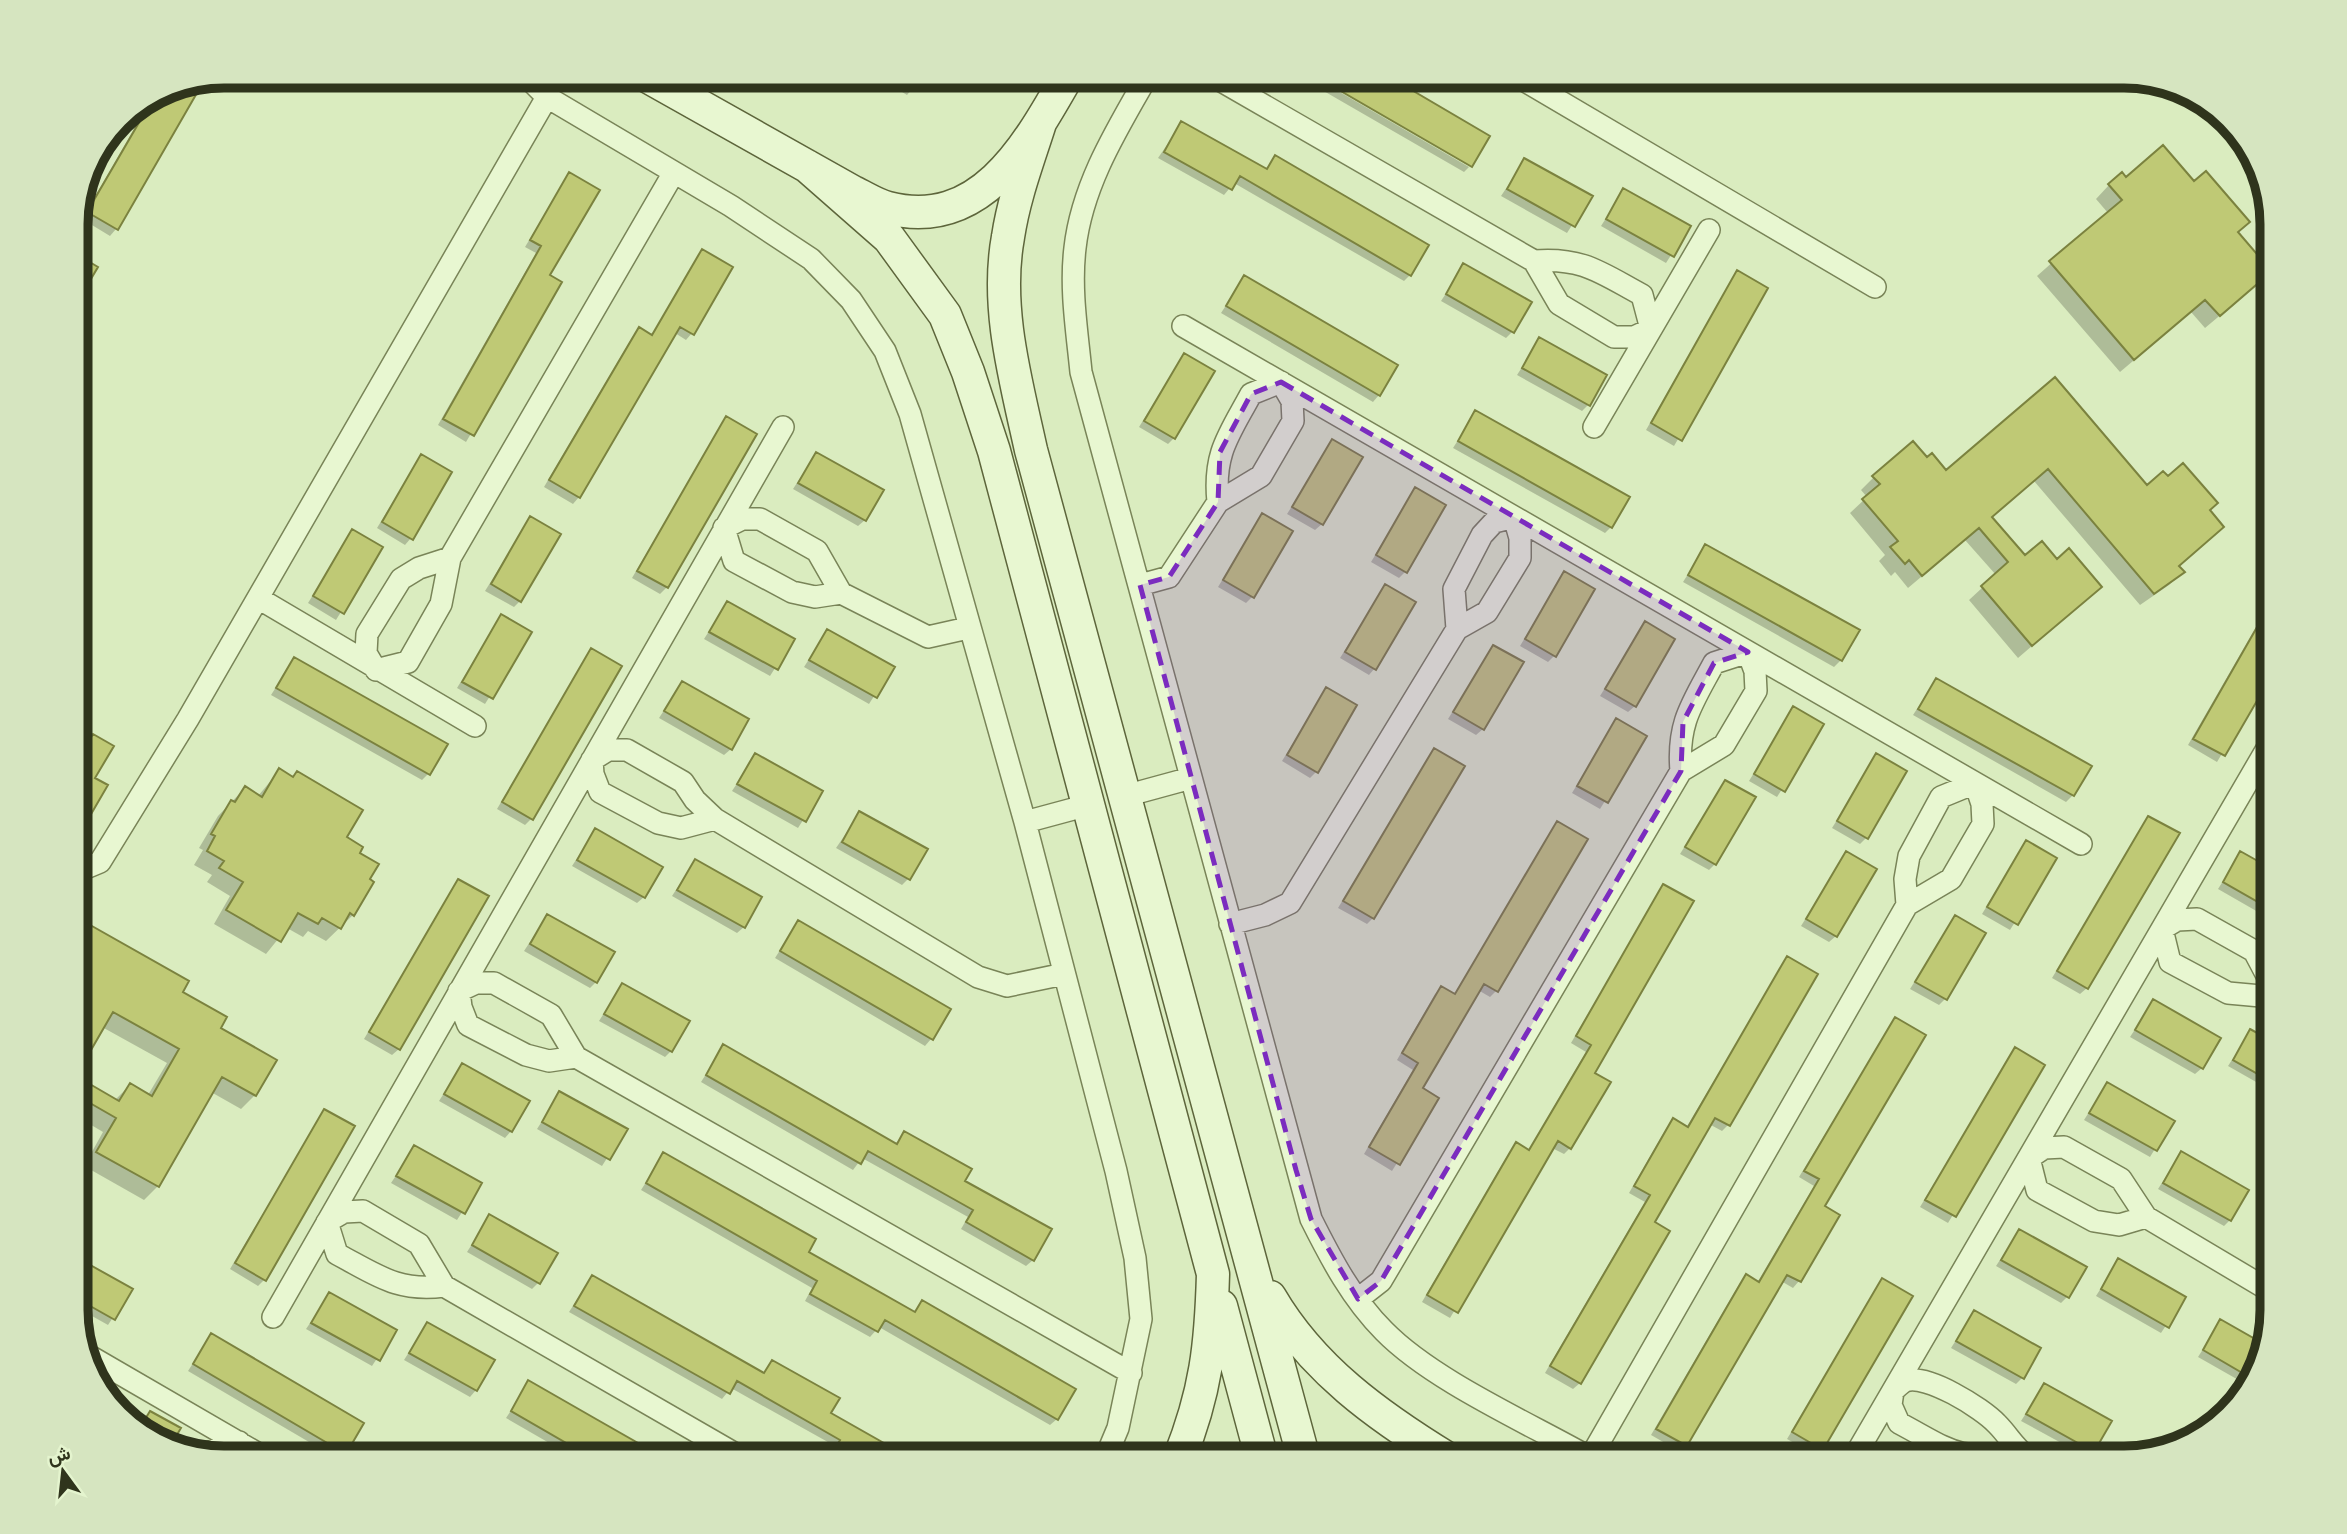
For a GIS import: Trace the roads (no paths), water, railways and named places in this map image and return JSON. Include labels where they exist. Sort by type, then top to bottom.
[{"type":"main road","points":[[667,88],[887,208],[925,212],[962,204],[1002,176],[1041,123],[1061,88]]},
{"type":"main road","points":[[684,88],[698,107]]},
{"type":"main road","points":[[1041,123],[1016,197],[1007,240],[1004,287],[1009,346],[1031,450],[1300,1446]]},
{"type":"main road","points":[[807,166],[889,238],[945,315],[968,372],[1020,549],[1259,1446]]},
{"type":"main road","points":[[1020,549],[1056,540]]},
{"type":"main road","points":[[1155,1057],[1192,1047]]},
{"type":"main road","points":[[1252,1266],[1284,1322],[1313,1356],[1356,1397],[1429,1446]]},
{"type":"main road","points":[[1184,1446],[1205,1385],[1211,1335],[1213,1274]]},
{"type":"street","points":[[538,88],[547,97],[730,206],[811,259],[851,300],[885,351],[910,414],[968,628],[1025,822],[1116,1171],[1135,1258],[1142,1319],[1118,1428],[1110,1446]]},
{"type":"street","points":[[1140,88],[1110,139],[1088,194],[1074,261],[1074,302],[1081,372],[1311,1219],[1335,1266],[1384,1331],[1434,1370],[1570,1446]]},
{"type":"street","points":[[1234,88],[1534,261],[1559,304],[1614,337],[1634,337],[1651,329]]},
{"type":"street","points":[[1537,88],[1875,288]]},
{"type":"street","points":[[88,867],[100,862],[258,598],[547,97]]},
{"type":"street","points":[[376,670],[408,662],[441,604],[450,558],[673,174]]},
{"type":"street","points":[[1594,427],[1709,230]]},
{"type":"street","points":[[1534,261],[1560,259],[1584,264],[1642,295],[1651,329]]},
{"type":"street","points":[[1183,326],[2081,844]]},
{"type":"street","points":[[1140,585],[1169,577],[1218,502],[1261,476],[1293,421],[1292,401],[1281,382]]},
{"type":"street","points":[[1218,502],[1215,476],[1220,452],[1251,394],[1281,382]]},
{"type":"street","points":[[273,1317],[783,427]]},
{"type":"street","points":[[1230,923],[1265,915],[1290,902],[1457,629],[1488,612],[1520,558],[1520,538],[1514,517]]},
{"type":"street","points":[[1457,629],[1454,589],[1482,535],[1494,522],[1514,517]]},
{"type":"street","points":[[724,528],[742,519],[760,519],[817,551],[841,593],[928,637],[968,628]]},
{"type":"street","points":[[724,528],[734,561],[792,592],[815,597],[841,593]]},
{"type":"street","points":[[376,670],[366,653],[367,634],[401,579],[419,568],[450,558]]},
{"type":"street","points":[[258,598],[475,726]]},
{"type":"street","points":[[1358,1299],[1381,1280],[1681,771],[1724,745],[1756,691],[1755,671],[1748,652]]},
{"type":"street","points":[[1681,771],[1678,746],[1683,722],[1714,663],[1748,652]]},
{"type":"street","points":[[592,760],[608,750],[626,750],[683,782],[695,800],[715,820],[978,977],[1007,986],[1064,974]]},
{"type":"street","points":[[592,760],[593,774],[600,792],[658,823],[681,828],[715,820]]},
{"type":"street","points":[[1861,1446],[2260,761]]},
{"type":"street","points":[[1125,796],[1191,778]]},
{"type":"street","points":[[1598,1446],[1907,905],[1951,879],[1983,824],[1982,804],[1976,783]]},
{"type":"street","points":[[1907,905],[1905,879],[1909,856],[1941,797],[1976,783]]},
{"type":"street","points":[[1025,822],[1088,805]]},
{"type":"street","points":[[2162,929],[2177,920],[2197,919],[2254,951],[2260,962]]},
{"type":"street","points":[[2162,929],[2170,962],[2228,993],[2260,996]]},
{"type":"street","points":[[459,991],[476,983],[494,983],[551,1015],[576,1057],[1131,1373]]},
{"type":"street","points":[[459,991],[461,1007],[468,1025],[526,1055],[549,1060],[576,1057]]},
{"type":"street","points":[[2029,1158],[2044,1148],[2064,1147],[2121,1179],[2146,1217],[2260,1285]]},
{"type":"street","points":[[2029,1158],[2036,1190],[2094,1221],[2119,1225],[2146,1217]]},
{"type":"street","points":[[327,1222],[344,1212],[363,1211],[419,1244],[444,1286],[721,1446]]},
{"type":"street","points":[[327,1222],[337,1254],[395,1284],[418,1289],[444,1286]]},
{"type":"street","points":[[97,1361],[234,1446]]},
{"type":"street","points":[[1941,1446],[1899,1423],[1892,1405],[1893,1391],[1906,1381],[1926,1380],[1983,1411],[2016,1446]]}]
